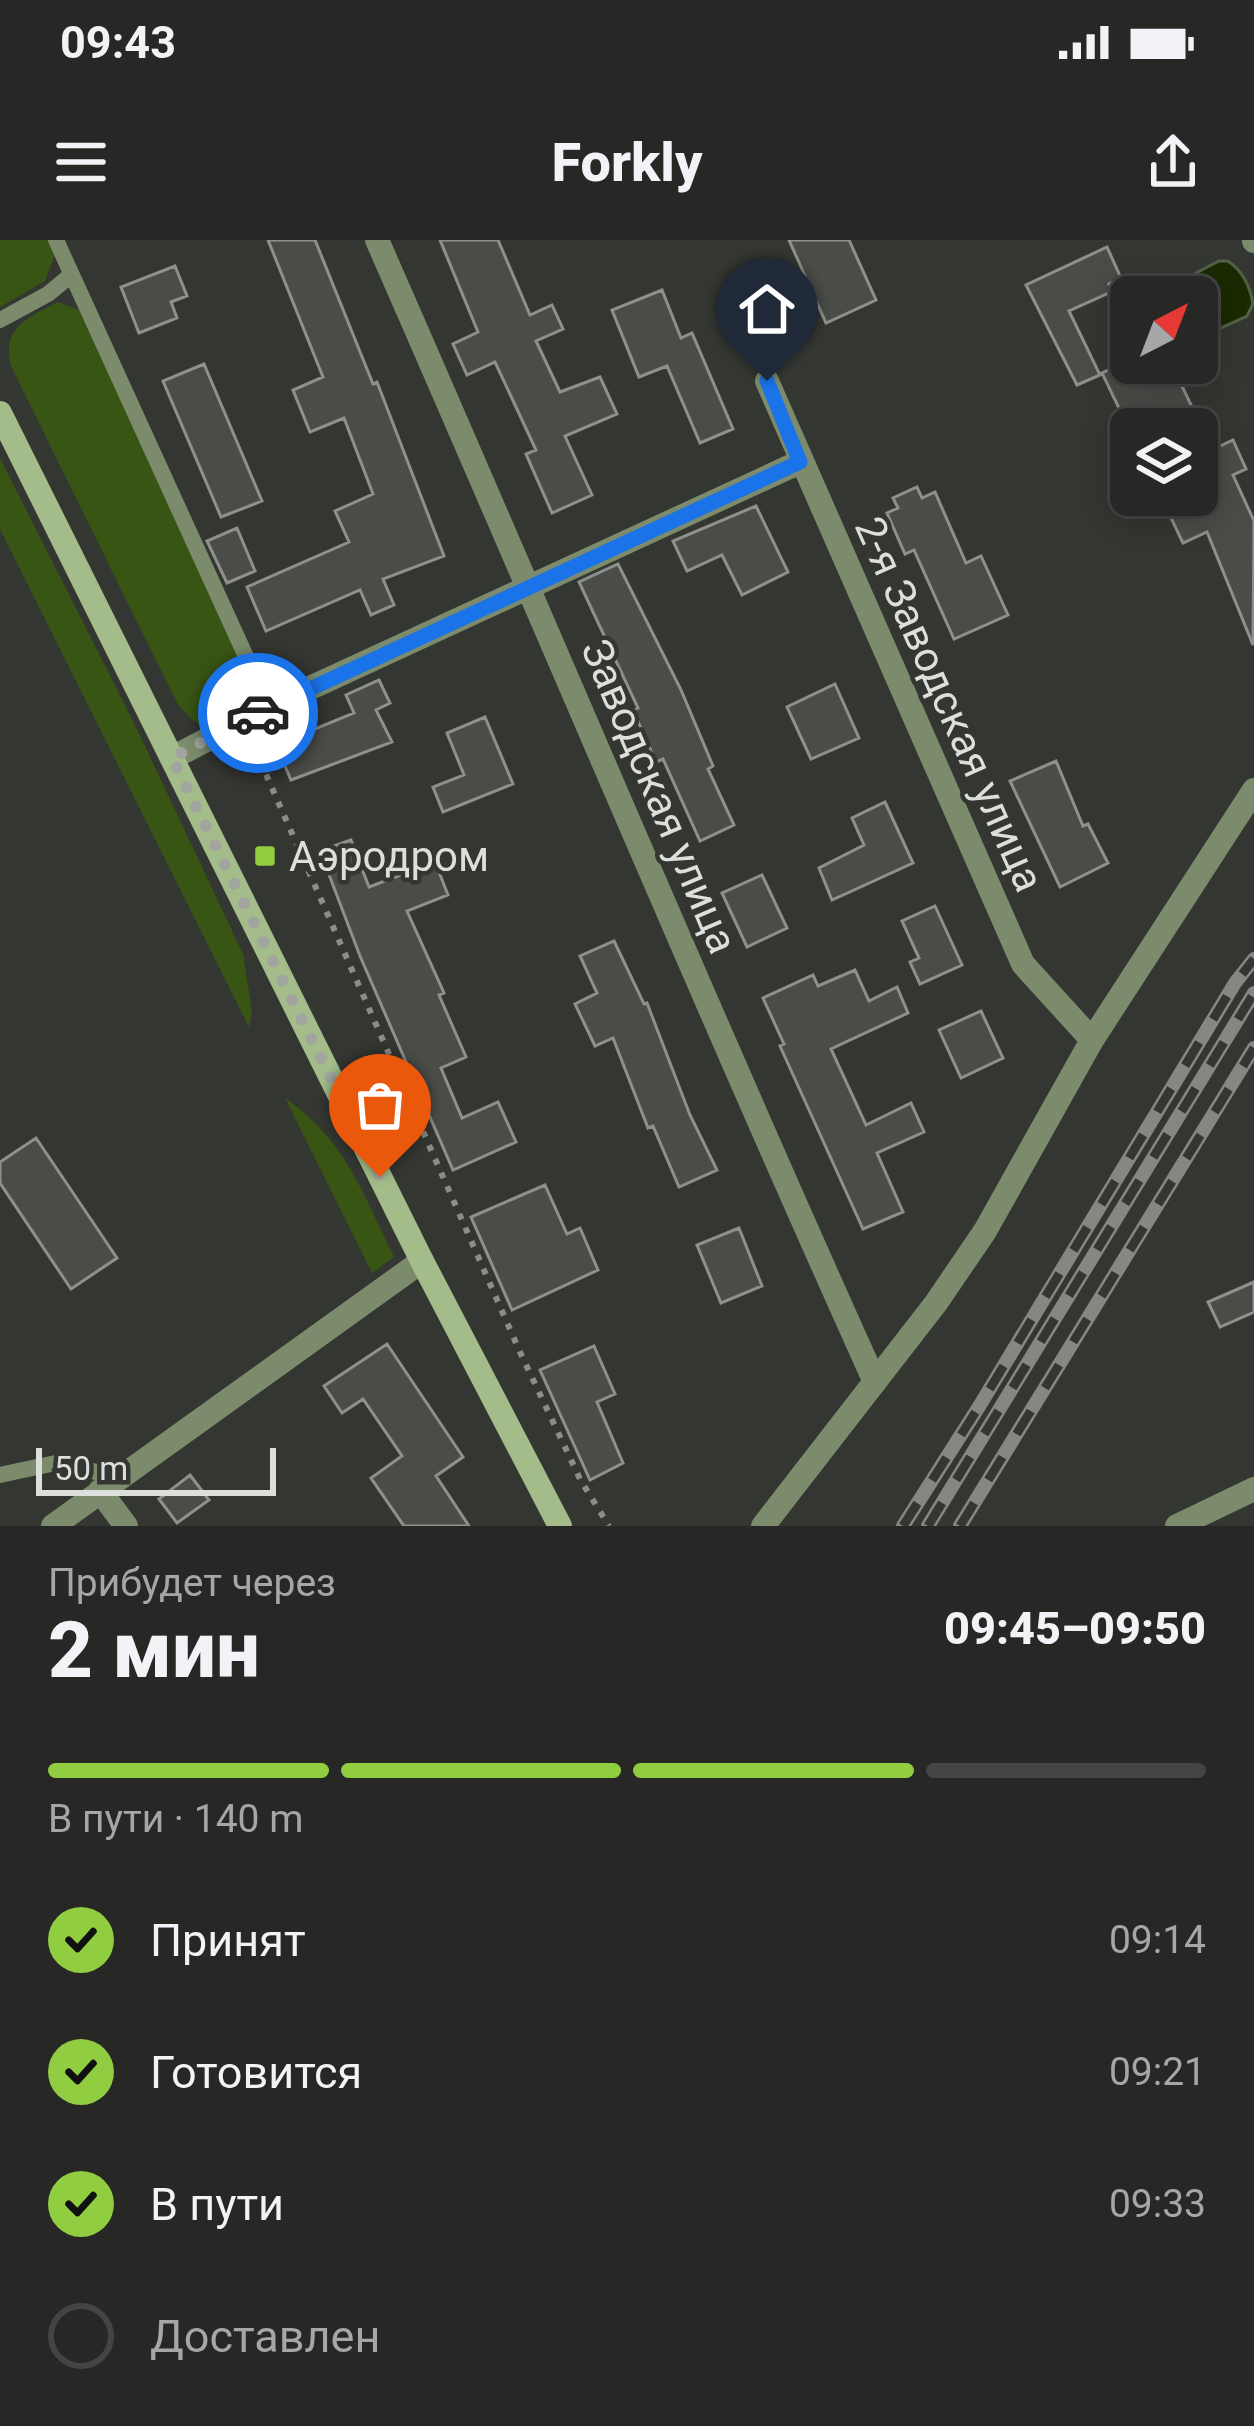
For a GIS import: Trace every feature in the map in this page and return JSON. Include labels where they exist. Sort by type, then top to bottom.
[{"type":"main road","points":[[0,413],[422,1261],[560,1526]]},
{"type":"street","name":"Заводская улица","points":[[377,240],[735,1072],[875,1382]]},
{"type":"street","name":"2-я Заводская улица","points":[[767,381],[1023,964],[1092,1040]]},
{"type":"street","points":[[172,758],[269,707],[800,462]]},
{"type":"street","points":[[763,1526],[985,1231],[1092,1040],[1254,790]]},
{"type":"street","points":[[53,1526],[422,1261]]},
{"type":"street","points":[[108,1485],[126,1526]]},
{"type":"street","points":[[1177,1526],[1254,1489]]},
{"type":"lane","points":[[56,240],[269,707]]},
{"type":"lane","points":[[0,320],[48,294],[71,275]]},
{"type":"lane","points":[[0,1475],[65,1462],[108,1485]]},
{"type":"path","points":[[243,722],[520,1352],[581,1481],[609,1526]]},
{"type":"shaded area","points":[[0,240],[51,240],[56,252],[45,281],[0,307]]},
{"type":"shaded area","points":[[1228,261],[1248,285],[1253,304],[1247,316],[1218,329],[1218,276],[1194,276]]},
{"type":"shaded area","points":[[58,302],[79,310],[253,689],[251,705],[204,727],[177,703],[11,366],[14,333],[27,319]]},
{"type":"shaded area","points":[[0,458],[135,725],[243,954],[252,1011],[249,1027],[0,529]]},
{"type":"shaded area","points":[[285,1098],[323,1132],[362,1189],[394,1257],[372,1273]]},
{"type":"building","points":[[268,240],[315,240],[373,384],[377,382],[444,556],[383,579],[394,605],[371,615],[360,590],[266,631],[247,587],[349,542],[335,511],[373,494],[344,418],[310,432],[293,390],[323,377]]},
{"type":"building","points":[[440,240],[498,240],[530,315],[552,305],[563,329],[536,341],[560,392],[600,377],[617,414],[565,436],[592,495],[552,513],[526,454],[536,450],[495,362],[467,375],[453,344],[478,332]]},
{"type":"building","points":[[789,240],[849,240],[876,300],[826,323]]},
{"type":"building","points":[[1107,247],[1120,276],[1110,276],[1110,292],[1069,311],[1100,375],[1077,385],[1026,285]]},
{"type":"building","points":[[175,266],[187,296],[171,302],[177,318],[139,333],[121,287]]},
{"type":"building","points":[[662,290],[681,338],[692,333],[733,429],[700,443],[667,366],[639,377],[612,310]]},
{"type":"building","points":[[204,364],[262,501],[221,517],[163,381]]},
{"type":"building","points":[[1110,369],[1110,384],[1181,384],[1193,408],[1119,408],[1102,373]]},
{"type":"building","points":[[1233,440],[1246,469],[1233,475],[1254,521],[1253,645],[1207,532],[1183,543],[1170,516],[1218,516],[1218,447]]},
{"type":"building","points":[[917,487],[922,498],[935,492],[966,563],[981,556],[1008,615],[954,639],[914,550],[905,554],[887,513],[898,508],[893,498]]},
{"type":"building","points":[[756,506],[788,572],[742,595],[722,555],[687,571],[673,541]]},
{"type":"building","points":[[237,528],[255,571],[227,583],[207,541]]},
{"type":"building","points":[[618,564],[681,690],[713,766],[708,769],[734,825],[700,841],[663,759],[656,762],[633,710],[638,708],[579,582]]},
{"type":"building","points":[[379,680],[390,703],[376,710],[392,742],[291,780],[276,745],[354,713],[346,695]]},
{"type":"building","points":[[835,684],[859,738],[811,759],[787,707]]},
{"type":"building","points":[[485,717],[513,784],[443,812],[433,787],[464,775],[447,733]]},
{"type":"building","points":[[1056,761],[1083,826],[1088,824],[1108,863],[1060,887],[1010,781]]},
{"type":"building","points":[[885,802],[913,863],[832,900],[819,868],[864,845],[852,818]]},
{"type":"building","points":[[351,840],[369,887],[435,862],[448,895],[407,911],[466,1057],[441,1068],[462,1118],[498,1102],[516,1142],[453,1170],[320,851]]},
{"type":"building","points":[[762,875],[787,928],[747,947],[722,893]]},
{"type":"building","points":[[935,906],[962,965],[920,984],[910,962],[919,958],[902,921]]},
{"type":"building","points":[[614,941],[647,1003],[690,1115],[717,1170],[679,1187],[653,1126],[648,1128],[613,1038],[595,1046],[575,1004],[597,993],[580,956]]},
{"type":"building","points":[[855,970],[869,1001],[897,987],[908,1013],[831,1049],[866,1125],[911,1103],[924,1132],[877,1153],[903,1212],[863,1229],[763,998],[813,975],[818,986]]},
{"type":"building","points":[[981,1011],[1003,1058],[961,1078],[939,1030]]},
{"type":"building","points":[[36,1138],[117,1258],[71,1289],[0,1183],[0,1162]]},
{"type":"building","points":[[545,1185],[567,1234],[580,1228],[598,1270],[512,1310],[471,1217]]},
{"type":"building","points":[[739,1228],[762,1286],[721,1303],[697,1245]]},
{"type":"building","points":[[1254,1282],[1254,1312],[1220,1327],[1208,1302]]},
{"type":"building","points":[[387,1344],[463,1457],[436,1476],[469,1526],[404,1526],[371,1478],[402,1456],[363,1399],[342,1413],[324,1386]]},
{"type":"building","points":[[594,1346],[615,1394],[597,1402],[623,1463],[590,1480],[540,1370]]},
{"type":"building","points":[[190,1475],[209,1500],[177,1523],[159,1499]]},
{"type":"railway","points":[[903,1526],[1254,959]]},
{"type":"railway","points":[[928,1526],[1254,993]]},
{"type":"railway","points":[[960,1526],[1254,1048]]},
{"type":"way so far","points":[[258,713],[172,758],[380,1177]]},
{"type":"place","name":"Аэродром","points":[[265,856]]},
{"type":"route","points":[[258,713],[800,462],[767,381]]}]
